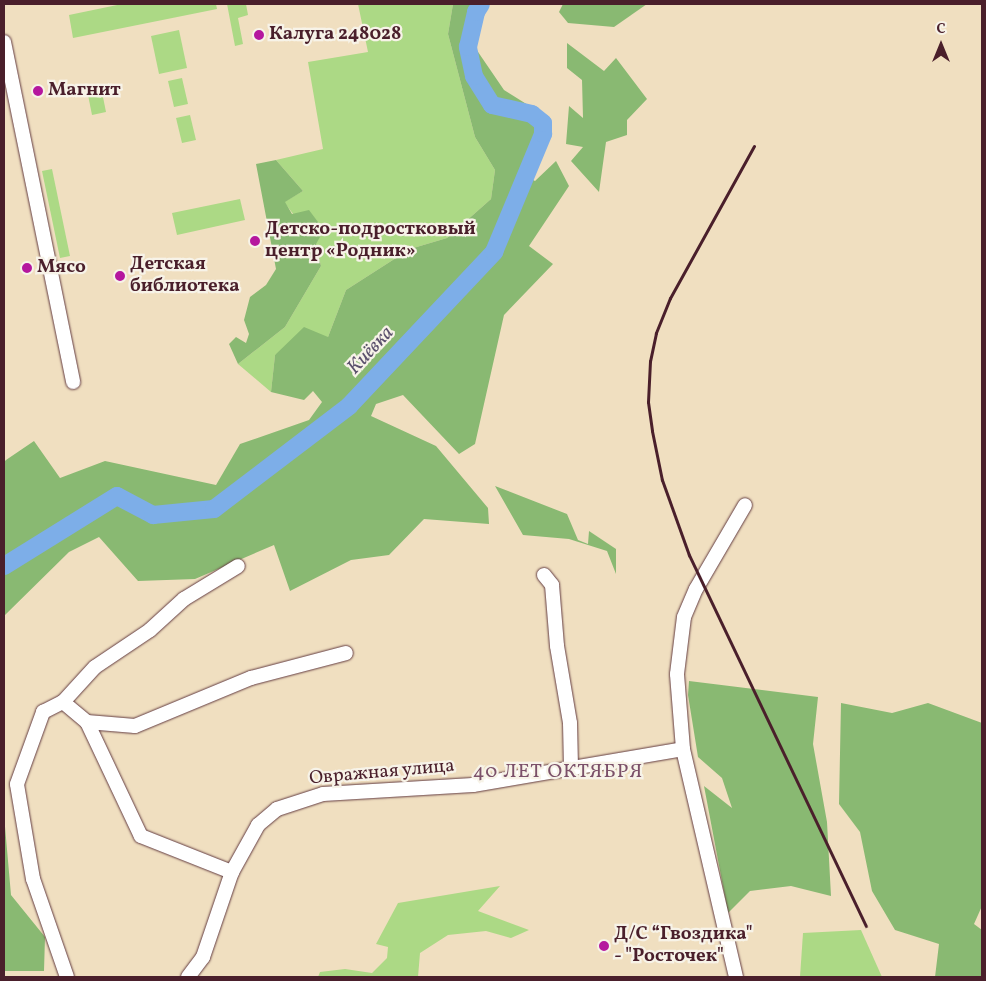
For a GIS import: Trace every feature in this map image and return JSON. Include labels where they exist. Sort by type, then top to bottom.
[{"type":"street","points":[[4,42],[73,382]]},
{"type":"street","points":[[736,977],[683,749],[677,674],[684,617],[696,589],[745,505]]},
{"type":"street","points":[[67,977],[33,879],[17,784],[43,712],[63,702],[95,667],[150,630],[184,599],[238,566]]},
{"type":"street","points":[[544,575],[552,585],[557,646],[570,724],[571,768]]},
{"type":"street","points":[[86,722],[136,726],[251,678],[346,653]]},
{"type":"street","points":[[63,702],[86,722],[141,836],[232,872]]},
{"type":"street","name":"Овражная улица","points":[[188,977],[203,957],[232,872],[258,825],[277,809],[300,800],[333,793],[472,785],[683,749]]},
{"type":"green space","points":[[122,4],[216,4],[217,9],[73,38],[69,15]]},
{"type":"green space","points":[[227,4],[246,4],[248,15],[238,18],[243,44],[235,46]]},
{"type":"green space","points":[[358,4],[453,4],[448,34],[475,137],[495,170],[491,199],[447,238],[410,249],[346,290],[328,337],[275,355],[271,392],[238,364],[285,327],[321,266],[316,244],[284,202],[303,191],[276,160],[323,149],[308,62],[368,52]]},
{"type":"green space","points":[[453,4],[483,4],[476,49],[504,90],[544,115],[526,176],[535,181],[556,161],[569,186],[529,246],[553,264],[504,315],[475,444],[459,454],[403,395],[376,404],[371,416],[436,446],[488,508],[489,524],[424,519],[389,555],[351,560],[290,591],[274,545],[195,579],[138,581],[99,537],[69,552],[4,616],[4,462],[6,460],[34,441],[60,478],[105,461],[216,485],[240,444],[309,420],[322,402],[313,391],[304,400],[271,392],[275,355],[304,327],[328,337],[346,290],[410,249],[447,238],[491,199],[495,170],[475,137],[448,34]]},
{"type":"green space","points":[[563,4],[647,4],[614,27],[568,23],[559,12]]},
{"type":"green space","points":[[179,30],[187,68],[159,74],[151,36]]},
{"type":"green space","points":[[567,43],[604,71],[616,58],[647,99],[627,120],[627,135],[606,142],[599,192],[571,161],[583,147],[566,144],[569,106],[583,118],[582,80],[567,68]]},
{"type":"green space","points":[[182,78],[188,104],[174,107],[168,81]]},
{"type":"green space","points":[[101,87],[106,112],[92,115],[87,90]]},
{"type":"green space","points":[[190,115],[196,140],[182,143],[176,118]]},
{"type":"green space","points":[[276,160],[303,191],[285,202],[292,214],[309,210],[324,230],[316,244],[321,266],[285,327],[238,364],[229,344],[236,337],[246,343],[249,334],[244,320],[250,297],[266,285],[276,269],[256,164]]},
{"type":"green space","points":[[52,169],[70,256],[60,258],[42,171]]},
{"type":"green space","points":[[240,199],[245,220],[177,235],[172,213]]},
{"type":"green space","points":[[495,486],[567,514],[578,540],[588,544],[589,531],[616,549],[616,574],[607,551],[569,539],[523,535]]},
{"type":"green space","points":[[689,681],[818,697],[813,744],[827,822],[831,896],[791,886],[750,891],[728,913],[704,786],[732,808],[722,778],[698,757],[688,695]]},
{"type":"green space","points":[[841,703],[892,713],[928,703],[982,723],[982,906],[974,924],[982,930],[982,977],[935,977],[939,944],[895,930],[872,891],[860,832],[839,804]]},
{"type":"green space","points":[[4,815],[11,895],[45,937],[44,971],[4,971]]},
{"type":"green space","points":[[500,886],[478,911],[529,930],[511,938],[486,931],[448,935],[420,953],[418,977],[318,977],[320,972],[345,969],[372,973],[387,958],[388,947],[376,944],[398,903]]},
{"type":"green space","points":[[861,930],[882,977],[800,977],[803,933]]},
{"type":"waterway","name":"Киёвка","points":[[4,566],[117,496],[153,515],[214,509],[349,406],[494,252],[543,134],[543,123],[532,114],[492,105],[474,76],[468,47],[476,12],[481,4]]},
{"type":"railway","points":[[754,146],[670,298],[656,333],[650,361],[648,402],[652,431],[662,480],[689,555],[866,926]]},
{"type":"place","name":"Калуга 248028","points":[[259,35]]},
{"type":"place","name":"Магнит","points":[[38,91]]},
{"type":"place","name":"Детско-подростковый центр «Родник»","points":[[255,241]]},
{"type":"place","name":"Мясо","points":[[27,268]]},
{"type":"place","name":"Детская библиотека","points":[[120,276]]},
{"type":"place","name":"Д/С “Гвоздика\" - \"Росточек\"","points":[[604,946]]},
{"type":"district","name":"40 ЛЕТ ОКТЯБРЯ","points":[[558,772]]}]
